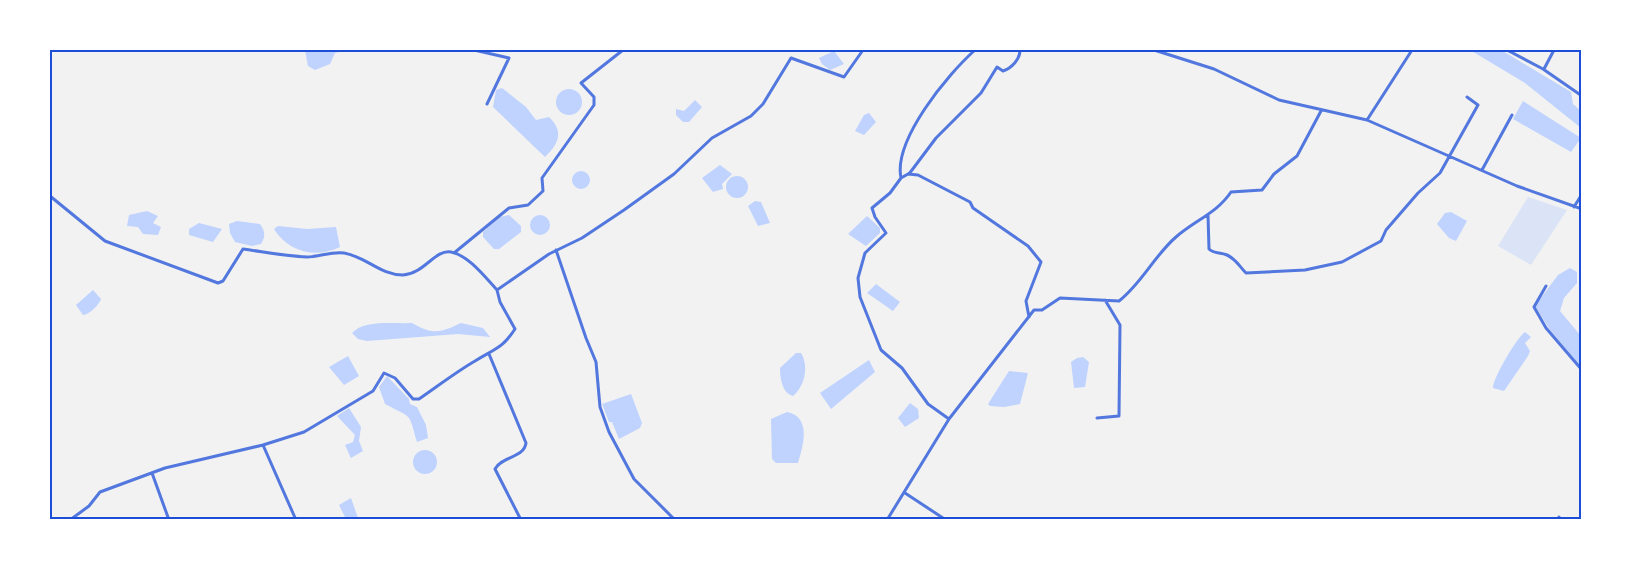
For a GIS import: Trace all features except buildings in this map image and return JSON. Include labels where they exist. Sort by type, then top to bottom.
[{"type":"street","points":[[474,50],[509,58],[487,104]]},
{"type":"street","points":[[454,253],[509,208],[528,205],[543,191],[542,178],[594,105],[594,97],[581,83],[623,50]]},
{"type":"street","points":[[497,290],[556,250],[582,238],[624,210],[674,174],[711,138],[751,116],[763,104],[791,58],[844,77],[863,50]]},
{"type":"street","points":[[901,178],[899,168],[909,138],[936,94],[975,50]]},
{"type":"street","points":[[948,419],[928,404],[902,368],[881,350],[860,297],[858,278],[865,253],[886,233],[872,208],[890,194],[936,138],[957,120],[981,93],[998,68],[1003,71],[1009,69],[1020,50]]},
{"type":"street","points":[[1154,50],[1214,69],[1279,99],[1320,111],[1367,120],[1482,170],[1581,209]]},
{"type":"street","points":[[1367,120],[1412,50]]},
{"type":"street","points":[[1507,50],[1543,69],[1581,96]]},
{"type":"street","points":[[1543,69],[1554,50]]},
{"type":"street","points":[[1208,215],[1209,249],[1215,253],[1226,254],[1238,262],[1246,273],[1305,270],[1342,262],[1381,242],[1386,230],[1418,193],[1440,173],[1478,105],[1467,98]]},
{"type":"street","points":[[887,519],[905,493],[912,475],[927,456],[948,419],[1034,310],[1042,310],[1060,298],[1117,302],[1124,298],[1174,238],[1208,215],[1233,191],[1255,193],[1262,190],[1274,174],[1297,156],[1320,111]]},
{"type":"street","points":[[1482,170],[1512,115]]},
{"type":"street","points":[[908,174],[918,175],[970,202],[973,208],[1028,246],[1041,262],[1026,301],[1029,317]]},
{"type":"street","points":[[1574,207],[1581,194]]},
{"type":"street","points":[[50,196],[105,241],[218,283],[223,281],[243,249],[274,256],[311,257],[342,253],[372,262],[382,272],[394,275],[415,274],[430,264],[438,254],[447,251],[454,253],[477,270],[497,290],[515,329],[504,345],[420,399],[413,399],[395,378],[384,373],[373,391],[304,432],[263,446],[152,473],[100,492],[89,506],[70,519]]},
{"type":"street","points":[[556,250],[574,297],[585,338],[596,362],[600,407],[609,432],[634,479],[675,519]]},
{"type":"street","points":[[1546,286],[1534,307],[1546,328],[1581,370]]},
{"type":"street","points":[[1097,418],[1119,416],[1120,325],[1105,300]]},
{"type":"street","points":[[489,354],[526,443],[522,452],[498,464],[495,469],[521,519]]},
{"type":"street","points":[[263,446],[296,519]]},
{"type":"street","points":[[152,473],[169,519]]},
{"type":"street","points":[[905,493],[946,519]]},
{"type":"shaded area","points":[[1528,197],[1567,210],[1531,265],[1498,246]]},
{"type":"water","points":[[305,50],[347,50],[335,53],[330,64],[315,70],[308,66]]},
{"type":"water","points":[[1470,50],[1501,50],[1571,92],[1573,104],[1581,111],[1581,128],[1525,83]]},
{"type":"water","points":[[834,51],[844,64],[830,70],[822,64],[819,58]]},
{"type":"water","points":[[502,88],[526,107],[536,120],[549,117],[554,122],[558,137],[554,147],[545,157],[493,107],[496,90]]},
{"type":"water","points":[[569,89],[578,93],[582,102],[578,111],[569,115],[560,111],[556,102],[560,93]]},
{"type":"water","points":[[695,100],[702,107],[689,122],[683,122],[676,115],[676,109],[684,111]]},
{"type":"water","points":[[1523,101],[1581,138],[1571,152],[1513,119]]},
{"type":"water","points":[[869,113],[876,122],[864,135],[855,131],[864,115]]},
{"type":"water","points":[[720,165],[732,174],[722,184],[723,189],[713,192],[702,178]]},
{"type":"water","points":[[577,171],[585,171],[590,176],[588,187],[577,189],[572,184],[572,176]]},
{"type":"water","points":[[737,176],[745,179],[748,187],[745,195],[737,198],[729,195],[726,187],[729,179]]},
{"type":"water","points":[[755,201],[761,202],[770,223],[758,226],[748,206]]},
{"type":"water","points":[[147,211],[158,216],[153,223],[161,227],[158,235],[143,234],[138,227],[127,226],[129,215]]},
{"type":"water","points":[[1451,212],[1467,221],[1456,241],[1449,238],[1437,224],[1445,213]]},
{"type":"water","points":[[509,215],[521,226],[521,232],[499,249],[494,249],[483,237],[483,232],[500,217]]},
{"type":"water","points":[[540,215],[547,218],[550,225],[547,232],[540,235],[533,232],[530,225],[533,218]]},
{"type":"water","points":[[867,216],[880,228],[880,233],[866,246],[848,234]]},
{"type":"water","points":[[237,221],[260,224],[264,234],[261,244],[252,246],[235,242],[230,233],[229,224]]},
{"type":"water","points":[[199,223],[222,229],[213,242],[189,235],[189,229]]},
{"type":"water","points":[[278,226],[307,229],[336,227],[340,247],[322,252],[303,251],[280,237],[274,229]]},
{"type":"water","points":[[1570,268],[1577,272],[1577,283],[1564,298],[1560,311],[1581,336],[1581,367],[1550,330],[1535,306],[1558,275]]},
{"type":"water","points":[[876,284],[900,302],[893,311],[867,293]]},
{"type":"water","points":[[93,290],[101,299],[94,309],[83,315],[76,305]]},
{"type":"water","points":[[412,323],[436,331],[461,323],[483,328],[490,337],[458,334],[367,341],[358,339],[352,333],[372,324]]},
{"type":"water","points":[[1525,332],[1531,337],[1525,343],[1530,351],[1528,356],[1504,391],[1493,388],[1506,359]]},
{"type":"water","points":[[796,353],[801,353],[805,370],[803,381],[793,396],[784,388],[780,368]]},
{"type":"water","points":[[348,356],[359,376],[344,385],[329,367]]},
{"type":"water","points":[[1083,357],[1089,362],[1085,387],[1074,388],[1071,362]]},
{"type":"water","points":[[869,360],[875,372],[831,409],[820,393]]},
{"type":"water","points":[[1009,371],[1028,373],[1020,404],[1004,407],[990,406],[988,404]]},
{"type":"water","points":[[387,376],[409,399],[410,404],[417,407],[426,425],[428,438],[417,442],[408,417],[385,404],[379,387]]},
{"type":"water","points":[[631,394],[642,423],[640,428],[619,439],[602,404]]},
{"type":"water","points":[[910,403],[918,409],[919,418],[905,427],[898,418]]},
{"type":"water","points":[[349,408],[361,427],[359,441],[363,451],[351,458],[345,445],[353,442],[355,435],[337,416]]},
{"type":"water","points":[[787,412],[795,415],[803,426],[802,449],[798,463],[776,463],[772,459],[771,419]]},
{"type":"water","points":[[425,450],[434,453],[437,462],[434,471],[425,474],[416,471],[413,462],[416,453]]},
{"type":"water","points":[[351,498],[358,518],[346,519],[339,505]]}]
